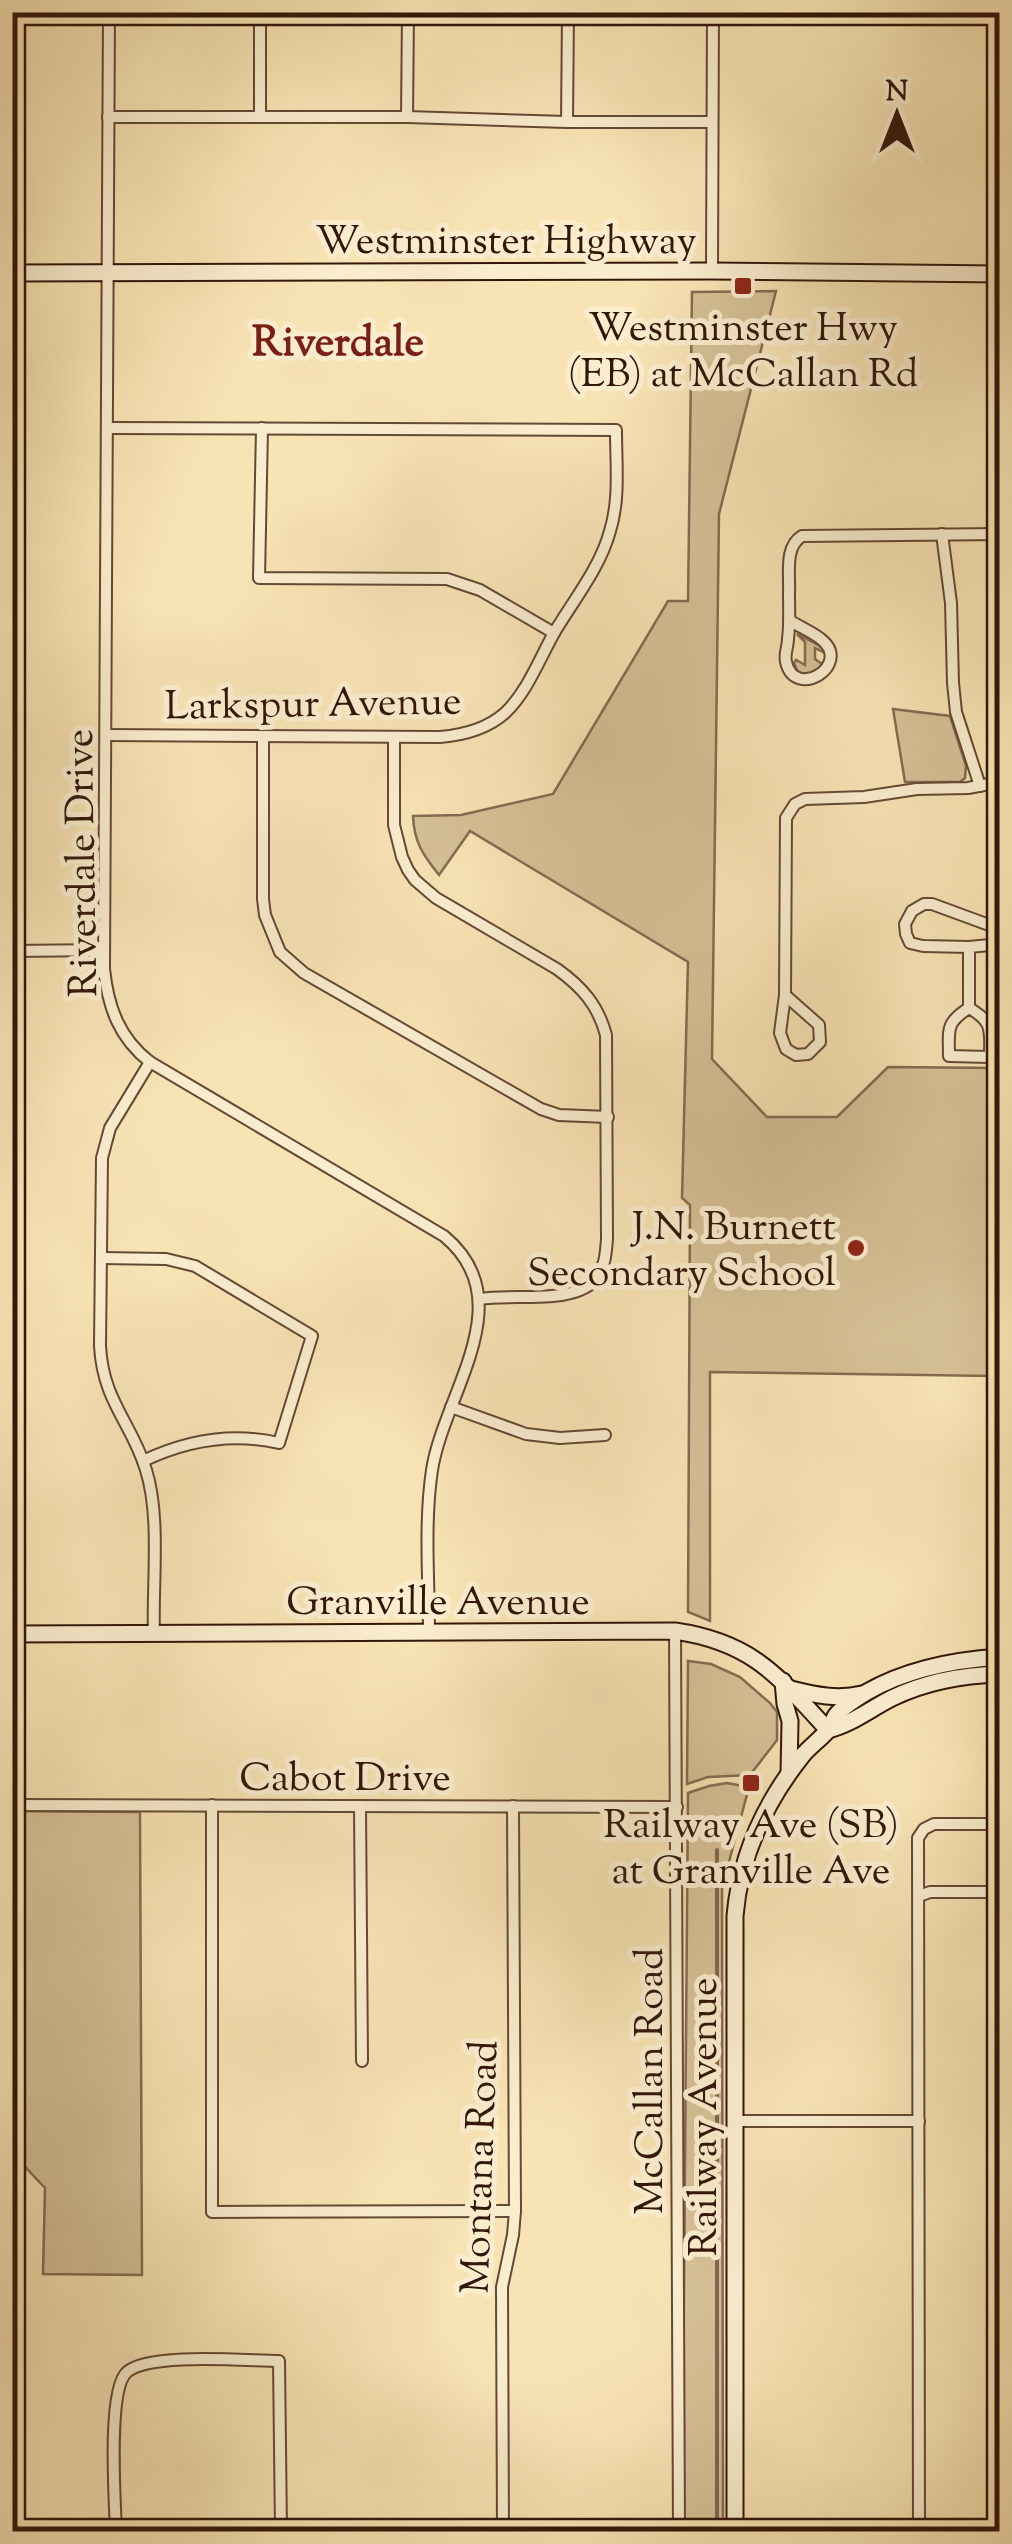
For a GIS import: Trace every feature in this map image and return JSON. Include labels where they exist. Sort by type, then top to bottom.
[{"type":"main road","name":"Westminster Highway","points":[[12,273],[1000,274]]},
{"type":"main road","name":"Granville Avenue","points":[[12,1634],[675,1631],[717,1640],[759,1660],[828,1730]]},
{"type":"main road","points":[[790,1773],[786,1685],[824,1697],[851,1697],[951,1662],[1000,1657]]},
{"type":"main road","points":[[828,1730],[845,1726],[892,1698],[919,1688],[954,1678],[1000,1674]]},
{"type":"main road","points":[[828,1730],[838,1714],[866,1693]]},
{"type":"main road","name":"Railway Avenue","points":[[735,2532],[734,1916],[738,1882],[760,1823],[790,1773],[815,1740],[828,1730]]},
{"type":"street","name":"Riverdale Drive","points":[[108,12],[104,950],[113,1013],[126,1040],[150,1062],[444,1236],[473,1272],[480,1299]]},
{"type":"street","points":[[260,12],[260,117]]},
{"type":"street","points":[[407,117],[408,12]]},
{"type":"street","points":[[567,122],[568,12]]},
{"type":"street","points":[[712,272],[713,12]]},
{"type":"street","points":[[108,117],[711,122]]},
{"type":"street","points":[[108,428],[262,428],[260,578],[448,579],[480,590],[554,634]]},
{"type":"street","name":"Larkspur Avenue","points":[[106,735],[454,736],[481,728],[504,713],[524,689],[610,533],[616,487],[616,430],[262,428]]},
{"type":"street","points":[[942,534],[951,603],[956,712],[980,786]]},
{"type":"street","points":[[789,620],[827,645],[829,664],[815,678],[797,677],[786,664],[791,548],[802,536],[1000,534]]},
{"type":"street","points":[[263,737],[263,899],[269,927],[287,960],[530,1104],[559,1115],[608,1117]]},
{"type":"street","points":[[394,737],[394,824],[408,870],[436,898],[576,982],[602,1020],[606,1036],[605,1258],[596,1278],[579,1292],[480,1299],[478,1330],[439,1442],[431,1482],[429,1632]]},
{"type":"street","points":[[785,995],[819,1025],[820,1042],[808,1054],[790,1053],[782,1044],[780,1033],[785,995],[786,818],[796,804],[813,798],[864,797],[1000,782]]},
{"type":"street","points":[[1000,929],[927,904],[914,908],[908,915],[906,934],[910,943],[923,946],[969,948],[1000,944]]},
{"type":"street","points":[[969,948],[969,1008]]},
{"type":"street","points":[[12,951],[104,950]]},
{"type":"street","points":[[969,1008],[983,1016],[990,1026],[990,1056],[949,1056],[948,1027],[969,1008]]},
{"type":"street","points":[[150,1062],[110,1128],[100,1172],[100,1366],[148,1474],[154,1635]]},
{"type":"street","points":[[100,1258],[166,1259],[195,1266],[312,1336],[279,1442],[218,1438],[143,1461]]},
{"type":"street","points":[[451,1406],[526,1434],[560,1438],[605,1436]]},
{"type":"street","name":"McCallan Road","points":[[675,1631],[679,2532]]},
{"type":"street","name":"Cabot Drive","points":[[12,1805],[677,1806]]},
{"type":"street","points":[[212,1806],[212,2212],[515,2211]]},
{"type":"street","points":[[360,1806],[362,2060]]},
{"type":"street","name":"Montana Road","points":[[502,2532],[502,2287],[514,2235],[515,2211],[513,1806]]},
{"type":"street","points":[[918,2532],[918,1838],[934,1824],[1000,1824]]},
{"type":"street","points":[[919,1896],[930,1892],[993,1892]]},
{"type":"street","points":[[736,2122],[919,2121]]},
{"type":"street","points":[[116,2532],[116,2399],[120,2383],[126,2372],[160,2361],[280,2361],[281,2532]]},
{"type":"shaded area","points":[[776,291],[719,514],[712,1059],[767,1117],[837,1117],[888,1067],[999,1068],[999,1255],[993,1255],[993,1376],[710,1372],[710,1621],[688,1612],[690,1205],[682,1198],[688,962],[470,831],[439,875],[420,848],[413,816],[461,815],[553,794],[668,601],[688,601],[692,292]]},
{"type":"shaded area","points":[[797,634],[824,648],[825,653],[815,648],[815,659],[825,666],[810,676],[798,673],[794,663],[796,660],[805,665],[805,642]]},
{"type":"shaded area","points":[[893,709],[950,716],[966,766],[965,778],[960,782],[905,782]]},
{"type":"shaded area","points":[[688,1661],[711,1664],[740,1677],[777,1712],[777,1740],[750,1775],[708,1777],[687,1784]]},
{"type":"shaded area","points":[[727,1783],[749,1787],[722,1888],[723,2531],[682,2532],[688,1793]]},
{"type":"shaded area","points":[[13,1811],[140,1812],[142,2275],[43,2274],[45,2188],[13,2154]]},
{"type":"waterway","points":[[717,1850],[717,2532]]},
{"type":"place","name":"Westminster Hwy (EB) at McCallan Rd","points":[[743,286]]},
{"type":"place","name":"J.N. Burnett Secondary School","points":[[856,1248]]},
{"type":"place","name":"Railway Ave (SB) at Granville Ave","points":[[751,1783]]},
{"type":"district","name":"Riverdale","points":[[338,340]]}]
